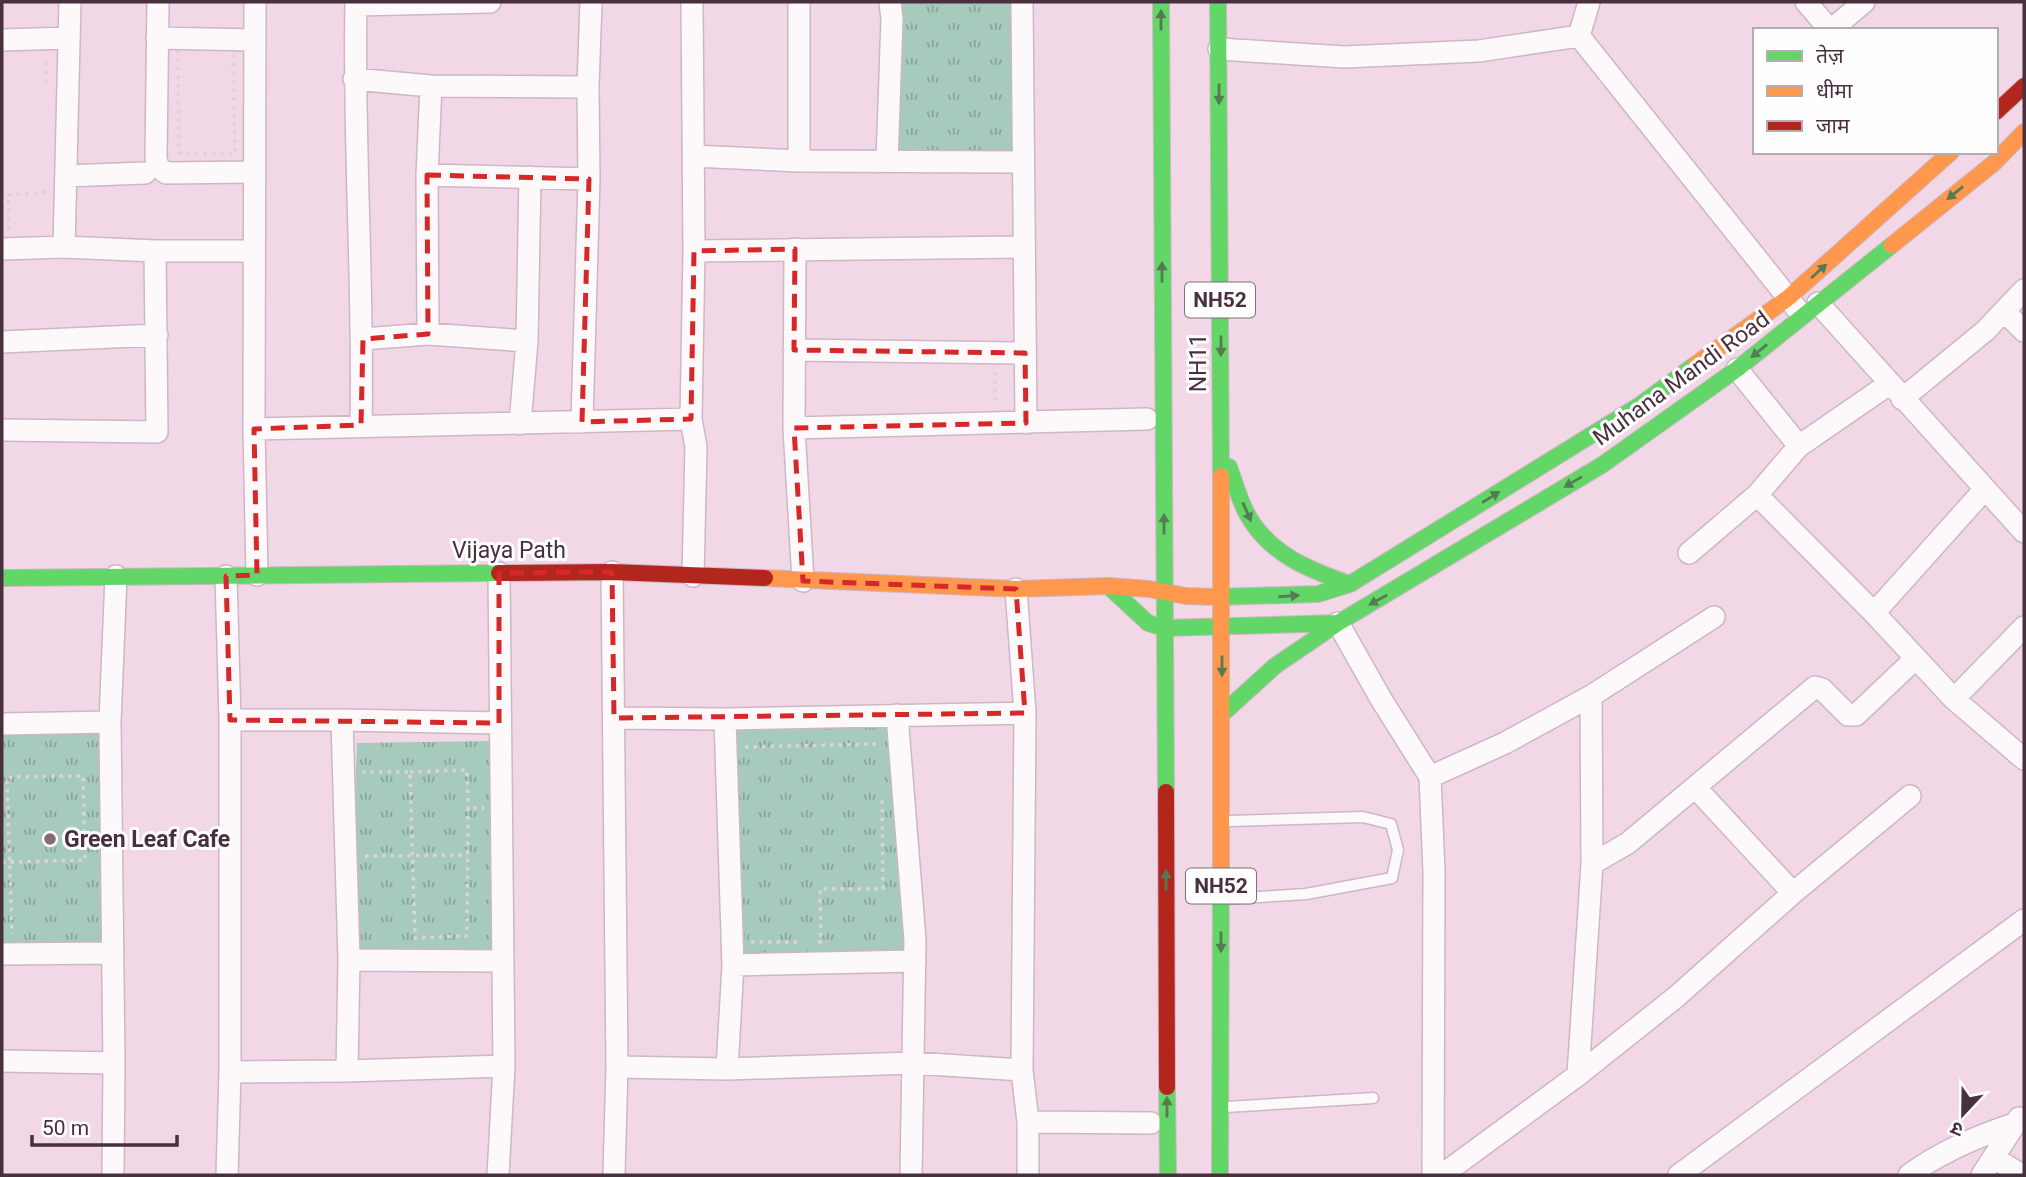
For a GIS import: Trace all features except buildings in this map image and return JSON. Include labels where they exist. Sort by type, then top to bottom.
[{"type":"main road","name":"NH52","points":[[1161,2],[1154,586],[1164,628],[1168,1175]]},
{"type":"main road","name":"NH11","points":[[1218,2],[1221,597]]},
{"type":"main road","points":[[1145,16],[1146,211]]},
{"type":"main road","points":[[1998,110],[2024,86]]},
{"type":"main road","name":"Muhana Mandi Road","points":[[1998,152],[2021,141]]},
{"type":"main road","name":"Vijaya Path","points":[[2,578],[612,572],[1016,589],[1154,586],[1221,597],[1318,594],[1350,584],[1640,405],[1788,298],[1949,154]]},
{"type":"main road","name":"Muhana Mandi Road","points":[[1221,715],[1275,666],[1338,623],[1602,465],[1737,369],[1989,157]]},
{"type":"main road","points":[[1221,449],[1250,520],[1271,546],[1304,568],[1350,584]]},
{"type":"main road","points":[[1108,586],[1148,630]]},
{"type":"main road","points":[[1148,630],[1154,586]]},
{"type":"main road","name":"NH52","points":[[1220,1175],[1221,597]]},
{"type":"main road","points":[[1148,630],[1222,625],[1338,623]]},
{"type":"street","points":[[64,247],[56,178],[70,2]]},
{"type":"street","points":[[158,2],[158,167],[166,173],[254,172]]},
{"type":"street","points":[[255,2],[254,429],[257,575]]},
{"type":"street","points":[[362,425],[363,338],[355,79],[356,3],[490,2]]},
{"type":"street","points":[[582,422],[591,2]]},
{"type":"street","points":[[692,2],[694,251],[691,419],[696,447],[693,576]]},
{"type":"street","points":[[799,2],[799,161]]},
{"type":"street","points":[[887,161],[891,2]]},
{"type":"street","points":[[1022,2],[1026,423]]},
{"type":"street","points":[[1579,36],[1589,2]]},
{"type":"street","points":[[1806,2],[1829,28]]},
{"type":"street","points":[[1833,28],[1864,2]]},
{"type":"street","points":[[1219,50],[1344,57],[1479,51],[1579,36]]},
{"type":"street","points":[[1579,36],[1788,298],[1810,309],[1896,392],[2024,532]]},
{"type":"street","points":[[2,40],[69,38]]},
{"type":"street","points":[[157,38],[255,40]]},
{"type":"street","points":[[355,79],[431,86],[588,87]]},
{"type":"street","points":[[428,334],[427,175],[431,86]]},
{"type":"street","points":[[693,156],[799,161],[1022,162]]},
{"type":"street","points":[[56,178],[145,173]]},
{"type":"street","points":[[427,175],[589,179]]},
{"type":"street","points":[[520,424],[527,341],[530,177]]},
{"type":"street","points":[[5,242],[155,251],[254,251]]},
{"type":"street","points":[[694,251],[1024,247]]},
{"type":"street","points":[[795,249],[794,428],[803,582]]},
{"type":"street","points":[[2,430],[157,432],[155,251]]},
{"type":"street","points":[[1689,552],[1757,495],[1799,446],[1896,392],[1985,331],[2024,290]]},
{"type":"street","points":[[2004,311],[2024,331]]},
{"type":"street","points":[[363,338],[428,334],[527,341]]},
{"type":"street","points":[[2,342],[157,335]]},
{"type":"street","points":[[794,350],[1025,353]]},
{"type":"street","points":[[1737,369],[1799,446]]},
{"type":"street","points":[[254,429],[691,419]]},
{"type":"street","points":[[794,428],[1147,419]]},
{"type":"street","points":[[1874,613],[1985,489]]},
{"type":"street","points":[[1757,495],[1874,613],[1954,699],[2024,759]]},
{"type":"street","points":[[612,572],[617,1067],[614,1175]]},
{"type":"street","points":[[498,1175],[504,1066],[499,573]]},
{"type":"street","points":[[113,1175],[110,722],[116,576]]},
{"type":"street","points":[[226,576],[230,720],[230,1072],[227,1175]]},
{"type":"street","points":[[1016,589],[1025,713],[1022,1070],[1028,1122],[1028,1175]]},
{"type":"street","points":[[1430,777],[1505,743],[1591,696],[1714,617]]},
{"type":"street","points":[[1338,623],[1430,777],[1434,871],[1433,1175]]},
{"type":"street","points":[[1954,699],[2024,627]]},
{"type":"street","points":[[1592,864],[1628,843],[1815,687],[1822,689],[1848,715],[1856,715],[1916,658]]},
{"type":"street","points":[[1578,1075],[1592,864],[1591,696]]},
{"type":"street","points":[[614,718],[725,719],[1025,713]]},
{"type":"street","points":[[897,715],[915,961],[911,1175]]},
{"type":"street","points":[[725,719],[733,965],[727,1069]]},
{"type":"street","points":[[230,720],[499,723]]},
{"type":"street","points":[[342,720],[349,960],[347,1070]]},
{"type":"street","points":[[2,723],[110,722]]},
{"type":"street","points":[[1696,788],[1793,894]]},
{"type":"street","points":[[1442,1175],[1578,1075],[1676,997],[1910,796]]},
{"type":"street","points":[[1679,1175],[2024,920]]},
{"type":"street","points":[[7,954],[112,953]]},
{"type":"street","points":[[349,960],[501,961]]},
{"type":"street","points":[[733,965],[915,961]]},
{"type":"street","points":[[2,1061],[114,1063]]},
{"type":"street","points":[[617,1067],[727,1069],[914,1063],[1022,1070]]},
{"type":"street","points":[[230,1072],[504,1066]]},
{"type":"street","points":[[2020,1117],[1988,1167],[2021,1175],[2024,1168]]},
{"type":"street","points":[[1909,1175],[1934,1157],[2020,1117]]},
{"type":"street","points":[[1028,1122],[1151,1123]]},
{"type":"lane","points":[[1221,821],[1363,817],[1391,824],[1398,850],[1392,878],[1306,894],[1221,900]]},
{"type":"lane","points":[[1220,1107],[1373,1098]]},
{"type":"path","points":[[233,46],[235,154],[179,153],[178,47],[233,46]]},
{"type":"path","points":[[46,52],[46,90]]},
{"type":"path","points":[[5,242],[8,195],[46,193],[56,178]]},
{"type":"path","points":[[995,366],[996,414]]},
{"type":"path","points":[[745,747],[881,744]]},
{"type":"path","points":[[358,772],[467,771],[467,936],[415,938],[410,772]]},
{"type":"path","points":[[2,862],[10,862],[85,860],[83,776],[4,777],[10,862],[7,954]]},
{"type":"path","points":[[744,942],[821,942],[820,889],[883,889],[882,797]]},
{"type":"path","points":[[468,808],[500,808]]},
{"type":"path","points":[[360,856],[468,855]]},
{"type":"highlighted area","points":[[427,175],[589,179],[582,422],[691,419],[694,251],[795,249],[794,350],[1025,353],[1026,423],[794,428],[803,581],[1016,589],[1025,713],[614,718],[612,572],[499,573],[499,723],[230,720],[226,576],[257,575],[254,429],[361,425],[363,339],[428,334]]},
{"type":"green space","points":[[885,2],[1022,2],[1022,162],[887,161]]},
{"type":"green space","points":[[897,715],[915,961],[733,965],[725,719]]},
{"type":"green space","name":"Green Leaf Cafe","points":[[2,734],[101,734],[105,946],[2,945]]},
{"type":"green space","points":[[490,741],[497,955],[349,960],[357,743]]},
{"type":"traffic: fast","points":[[1161,2],[1166,792]]},
{"type":"traffic: fast","points":[[1218,2],[1221,476]]},
{"type":"traffic: fast","points":[[1108,586],[1148,623],[1164,628],[1338,623],[1602,465],[1737,369],[1892,245]]},
{"type":"traffic: fast","points":[[1217,597],[1318,594],[1350,584],[1640,405],[1696,364]]},
{"type":"traffic: fast","points":[[1229,467],[1247,514],[1267,540],[1291,559],[1350,584]]},
{"type":"traffic: fast","points":[[2,578],[499,573]]},
{"type":"traffic: fast","points":[[1221,715],[1275,666],[1338,623]]},
{"type":"traffic: fast","points":[[1220,1175],[1221,864]]},
{"type":"traffic: fast","points":[[1167,1087],[1168,1175]]},
{"type":"traffic: slow","points":[[1892,245],[1994,163],[2024,132]]},
{"type":"traffic: slow","points":[[1696,364],[1788,298],[1949,154]]},
{"type":"traffic: slow","points":[[1221,476],[1221,864]]},
{"type":"traffic: slow","points":[[765,578],[1016,589],[1108,586],[1149,589],[1186,596],[1217,597]]},
{"type":"traffic: jam","points":[[1998,110],[2024,86]]},
{"type":"traffic: jam","points":[[499,573],[612,572],[765,578]]},
{"type":"traffic: jam","points":[[1166,792],[1167,1087]]},
{"type":"place","name":"Green Leaf Cafe","points":[[50,839]]}]
